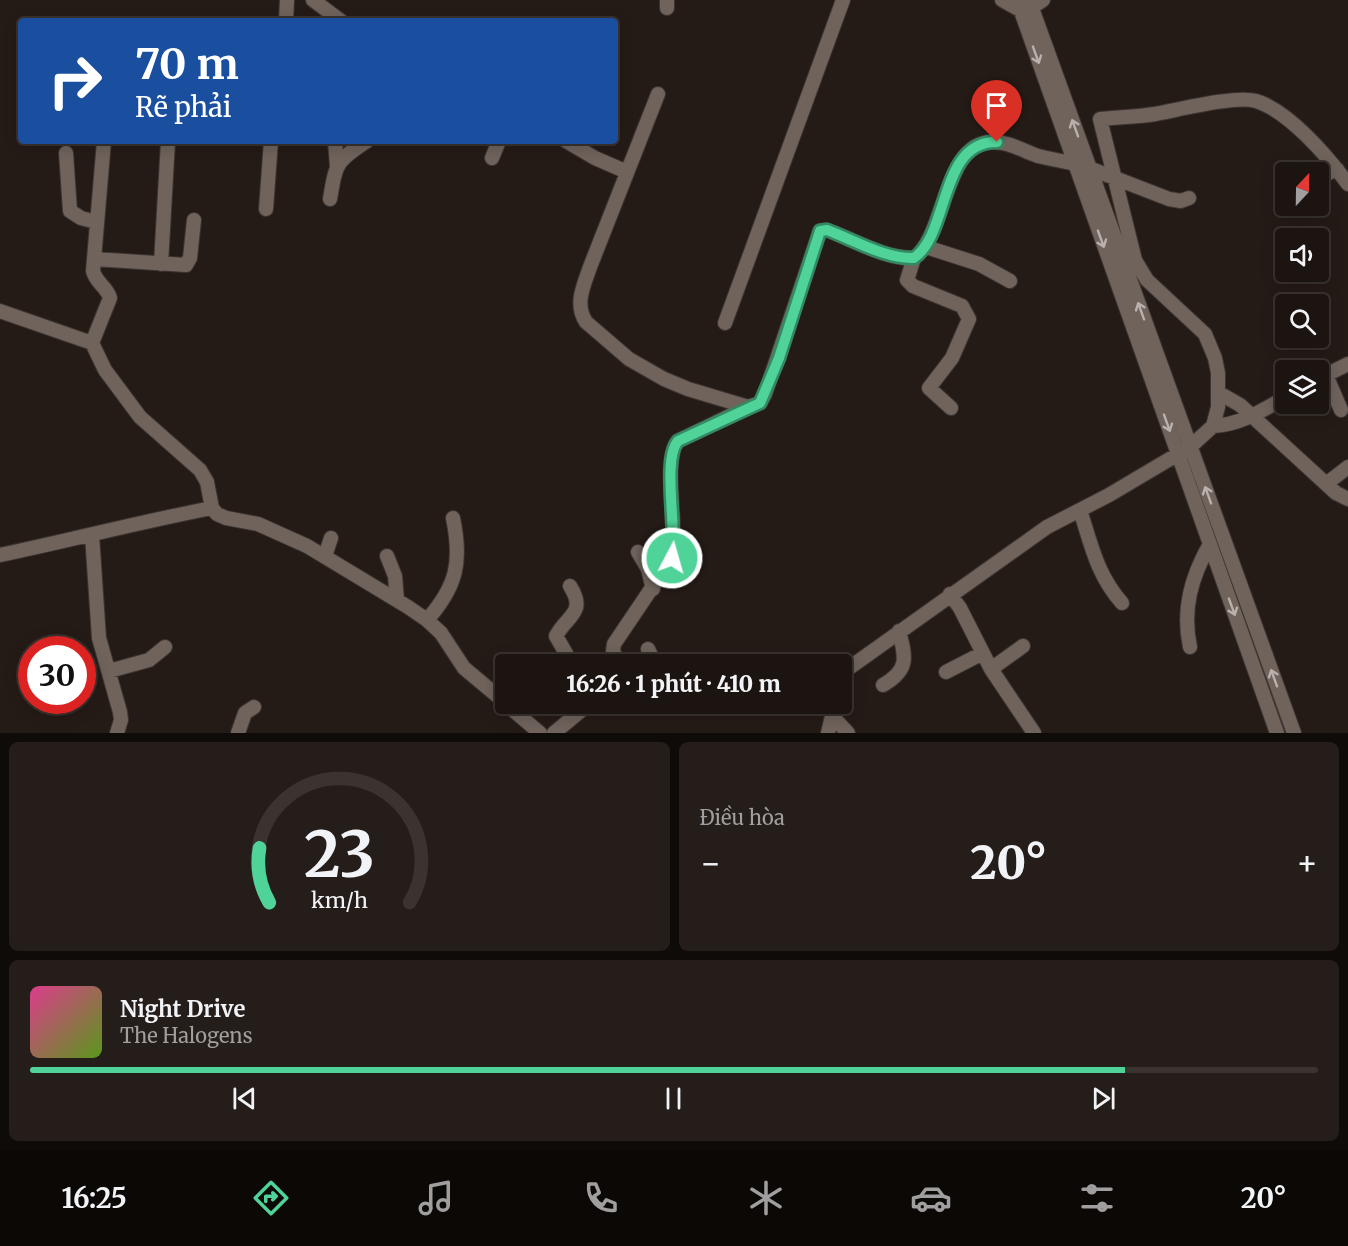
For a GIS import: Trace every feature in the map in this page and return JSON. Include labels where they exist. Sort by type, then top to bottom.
[{"type":"street","points":[[286,18],[287,0]]},
{"type":"street","points":[[313,0],[337,18]]},
{"type":"street","points":[[725,322],[843,0]]},
{"type":"street","points":[[1002,0],[1034,6],[1043,0]]},
{"type":"street","points":[[1025,5],[1075,164],[1294,733]]},
{"type":"street","points":[[1025,5],[1089,168],[1184,451],[1210,544],[1277,733]]},
{"type":"street","points":[[658,94],[581,295],[582,315],[586,322],[629,358],[664,379],[687,389],[748,407]]},
{"type":"street","points":[[852,666],[1047,527],[1184,451],[1213,426],[1219,393],[1215,358],[1205,334],[1148,280],[1135,260],[1100,119],[1249,100],[1257,101],[1294,124],[1344,176]]},
{"type":"street","points":[[951,408],[930,388],[952,358],[969,319],[962,306],[913,286],[907,280],[914,258],[926,246],[949,183],[968,153],[977,144],[997,142],[1075,164]]},
{"type":"street","points":[[92,344],[110,298],[109,293],[94,278],[96,222],[104,144]]},
{"type":"street","points":[[161,264],[168,144]]},
{"type":"street","points":[[266,209],[271,144]]},
{"type":"street","points":[[330,199],[337,167],[334,144]]},
{"type":"street","points":[[337,167],[346,154],[362,144]]},
{"type":"street","points":[[492,158],[498,144]]},
{"type":"street","points":[[571,144],[595,158],[627,172]]},
{"type":"street","points":[[66,153],[70,211],[81,218],[96,222]]},
{"type":"street","points":[[1089,168],[1169,199],[1181,201],[1189,198]]},
{"type":"street","points":[[1329,177],[1344,176]]},
{"type":"street","points":[[94,259],[186,265],[189,262],[194,220]]},
{"type":"street","points":[[614,654],[614,644],[619,632],[672,558],[675,543],[669,462],[673,447],[678,441],[760,403],[820,231],[827,230],[878,250],[905,258],[914,258]]},
{"type":"street","points":[[926,246],[979,264],[1010,280]]},
{"type":"street","points":[[0,311],[92,344],[105,370],[140,417],[200,470],[207,482],[212,508],[226,518],[258,524],[325,556],[428,620],[441,633],[464,668],[495,694]]},
{"type":"street","points":[[1329,374],[1348,364]]},
{"type":"street","points":[[1329,389],[1341,410]]},
{"type":"street","points":[[1219,393],[1240,405],[1336,493],[1348,499]]},
{"type":"street","points":[[1213,426],[1225,426],[1252,416],[1275,403]]},
{"type":"street","points":[[1326,484],[1348,467]]},
{"type":"street","points":[[0,555],[92,535],[122,526],[212,508]]},
{"type":"street","points":[[1080,510],[1095,562],[1110,590],[1122,603]]},
{"type":"street","points":[[428,620],[450,590],[458,564],[453,518]]},
{"type":"street","points":[[92,535],[97,624],[120,712],[117,733]]},
{"type":"street","points":[[325,556],[331,538]]},
{"type":"street","points":[[1190,647],[1187,633],[1192,578],[1210,544]]},
{"type":"street","points":[[638,552],[648,569],[652,589]]},
{"type":"street","points":[[387,556],[395,576],[397,600]]},
{"type":"street","points":[[566,654],[555,636],[576,611],[577,602],[570,586]]},
{"type":"street","points":[[950,594],[960,608],[991,669],[1034,733]]},
{"type":"street","points":[[883,685],[901,672],[904,662],[899,631]]},
{"type":"street","points":[[991,669],[1023,646]]},
{"type":"street","points":[[109,671],[149,660],[165,647]]},
{"type":"street","points":[[648,649],[650,654]]},
{"type":"street","points":[[946,672],[983,653]]},
{"type":"street","points":[[238,733],[245,713],[254,707]]},
{"type":"street","points":[[518,714],[540,733]]},
{"type":"street","points":[[554,733],[574,714]]},
{"type":"street","points":[[828,733],[831,714]]},
{"type":"street","points":[[835,714],[848,733]]},
{"type":"route","points":[[672,558],[675,530],[669,462],[673,447],[678,441],[760,403],[779,358],[820,231],[827,230],[878,250],[905,258],[914,258],[922,253],[926,246],[949,183],[960,164],[977,144],[986,141],[997,142]]}]
